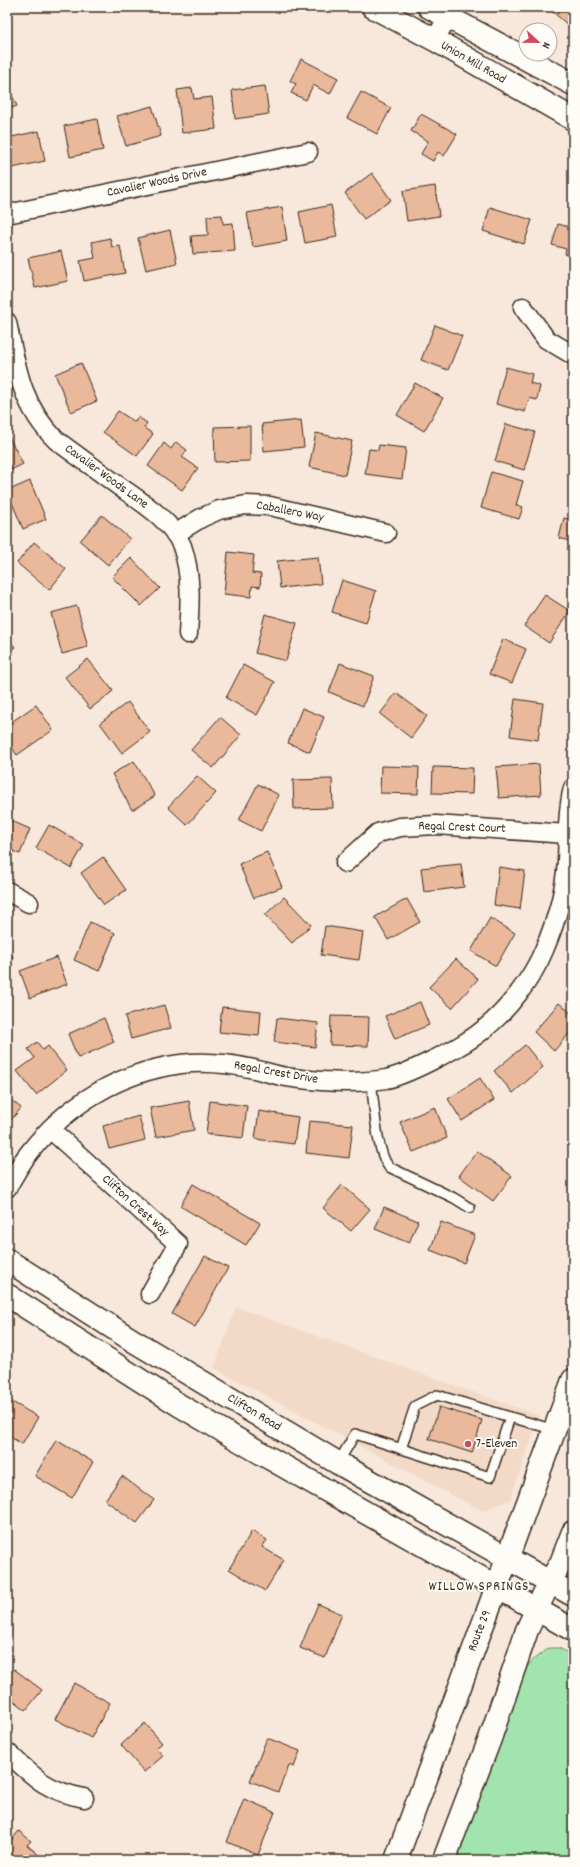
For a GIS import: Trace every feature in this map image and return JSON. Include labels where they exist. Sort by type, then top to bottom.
[{"type":"main road","name":"Union Mill Road","points":[[373,7],[435,40],[573,119]]},
{"type":"main road","name":"Union Mill Road","points":[[443,10],[573,84]]},
{"type":"main road","name":"Clifton Road","points":[[7,1260],[132,1340],[338,1463],[507,1557],[549,1583],[573,1595]]},
{"type":"main road","points":[[7,1294],[185,1408],[271,1459],[573,1630]]},
{"type":"main road","name":"Route 29","points":[[396,1860],[573,1380]]},
{"type":"main road","points":[[444,1860],[491,1736],[527,1630],[549,1583],[561,1563],[573,1532]]},
{"type":"street","points":[[435,40],[443,10]]},
{"type":"street","name":"Cavalier Woods Drive","points":[[7,214],[308,152]]},
{"type":"street","points":[[523,307],[546,339],[573,355]]},
{"type":"street","name":"Cavalier Woods Lane","points":[[7,322],[9,344],[27,401],[36,418],[46,431],[164,521],[175,534],[182,546],[191,589],[188,634]]},
{"type":"street","name":"Caballero Way","points":[[175,534],[201,518],[219,510],[246,505],[270,506],[386,533]]},
{"type":"street","name":"Regal Crest Drive","points":[[7,1188],[28,1154],[50,1129],[85,1099],[123,1078],[183,1064],[220,1064],[251,1068],[289,1078],[313,1081],[340,1082],[386,1079],[417,1068],[455,1050],[483,1030],[507,1006],[527,980],[544,952],[563,894],[567,862],[567,834],[573,788]]},
{"type":"street","name":"Regal Crest Court","points":[[345,862],[378,833],[400,827],[436,825],[567,834]]},
{"type":"street","points":[[7,891],[29,903]]},
{"type":"street","name":"Clifton Crest Way","points":[[50,1129],[178,1244],[150,1294]]},
{"type":"street","points":[[7,1752],[35,1778],[51,1789],[64,1794],[84,1798]]},
{"type":"lane","points":[[371,1080],[381,1152],[389,1167],[454,1198],[470,1208]]},
{"type":"lane","points":[[401,1449],[415,1406],[438,1395],[555,1430]]},
{"type":"lane","points":[[338,1463],[355,1434],[490,1477],[510,1417]]},
{"type":"shaded area","points":[[236,1307],[540,1416],[510,1500],[482,1511],[214,1368]]},
{"type":"green space","points":[[549,1648],[559,1648],[573,1656],[573,1860],[452,1860],[518,1677],[534,1659]]},
{"type":"building","points":[[547,7],[573,7],[573,21],[569,26]]},
{"type":"building","points":[[301,59],[338,78],[330,94],[313,85],[306,100],[291,93],[296,84],[290,81]]},
{"type":"building","points":[[7,85],[17,106],[7,110]]},
{"type":"building","points":[[265,86],[269,114],[235,119],[232,90]]},
{"type":"building","points":[[192,88],[194,99],[212,97],[216,129],[182,133],[177,90]]},
{"type":"building","points":[[361,92],[391,108],[377,134],[347,118]]},
{"type":"building","points":[[152,106],[161,136],[126,146],[117,116]]},
{"type":"building","points":[[421,114],[457,134],[444,156],[438,152],[433,161],[421,154],[428,141],[411,131]]},
{"type":"building","points":[[97,119],[103,150],[70,157],[64,126]]},
{"type":"building","points":[[39,131],[45,161],[12,168],[7,138]]},
{"type":"building","points":[[372,173],[391,200],[364,219],[345,193]]},
{"type":"building","points":[[435,186],[439,216],[407,221],[403,191]]},
{"type":"building","points":[[331,205],[337,237],[305,243],[299,212]]},
{"type":"building","points":[[282,207],[287,241],[253,247],[247,213]]},
{"type":"building","points":[[490,207],[532,220],[524,244],[483,231]]},
{"type":"building","points":[[222,215],[223,224],[233,223],[235,251],[193,254],[191,236],[208,235],[207,216]]},
{"type":"building","points":[[558,224],[573,228],[573,256],[565,254],[566,249],[552,245]]},
{"type":"building","points":[[170,230],[177,263],[146,270],[138,238]]},
{"type":"building","points":[[110,238],[112,247],[120,246],[125,273],[84,281],[80,261],[95,258],[92,242]]},
{"type":"building","points":[[61,251],[68,281],[35,288],[28,258]]},
{"type":"building","points":[[435,325],[462,336],[448,370],[421,360]]},
{"type":"building","points":[[81,363],[97,401],[71,412],[55,374]]},
{"type":"building","points":[[506,367],[532,374],[530,383],[540,386],[537,400],[529,398],[525,412],[496,404]]},
{"type":"building","points":[[415,383],[443,398],[424,431],[397,415]]},
{"type":"building","points":[[118,411],[135,422],[138,417],[147,423],[144,428],[153,434],[137,456],[103,432]]},
{"type":"building","points":[[301,420],[304,447],[264,451],[262,424]]},
{"type":"building","points":[[506,424],[535,432],[524,470],[495,461]]},
{"type":"building","points":[[250,426],[250,461],[215,462],[214,427]]},
{"type":"building","points":[[7,433],[23,464],[7,472]]},
{"type":"building","points":[[316,433],[352,441],[345,475],[309,467]]},
{"type":"building","points":[[176,442],[187,450],[182,457],[198,468],[182,490],[148,466],[164,443],[171,449]]},
{"type":"building","points":[[379,445],[406,448],[402,479],[365,474],[369,449],[378,450]]},
{"type":"building","points":[[491,472],[523,481],[516,505],[523,507],[519,519],[481,508]]},
{"type":"building","points":[[30,481],[46,519],[23,529],[7,491]]},
{"type":"building","points":[[102,515],[130,539],[108,565],[80,541]]},
{"type":"building","points":[[564,518],[573,520],[573,542],[559,538]]},
{"type":"building","points":[[34,542],[66,569],[49,590],[17,563]]},
{"type":"building","points":[[228,552],[254,555],[252,573],[261,574],[260,587],[252,586],[251,597],[224,594]]},
{"type":"building","points":[[318,557],[321,584],[280,588],[277,561]]},
{"type":"building","points":[[131,558],[160,588],[141,606],[112,577]]},
{"type":"building","points":[[342,580],[376,591],[366,623],[332,612]]},
{"type":"building","points":[[545,595],[570,611],[549,643],[524,626]]},
{"type":"building","points":[[77,606],[88,647],[62,654],[51,613]]},
{"type":"building","points":[[265,614],[297,623],[286,661],[255,653]]},
{"type":"building","points":[[7,637],[15,647],[7,653]]},
{"type":"building","points":[[503,639],[526,649],[512,683],[489,674]]},
{"type":"building","points":[[88,659],[113,691],[90,709],[65,677]]},
{"type":"building","points":[[340,663],[374,676],[363,706],[329,692]]},
{"type":"building","points":[[243,665],[275,682],[257,715],[226,698]]},
{"type":"building","points":[[396,693],[427,716],[411,738],[380,714]]},
{"type":"building","points":[[515,699],[543,703],[538,740],[510,736]]},
{"type":"building","points":[[128,702],[150,732],[122,753],[100,723]]},
{"type":"building","points":[[36,705],[53,730],[17,755],[7,740],[7,725]]},
{"type":"building","points":[[302,708],[324,717],[310,752],[288,743]]},
{"type":"building","points":[[220,717],[241,735],[213,768],[191,750]]},
{"type":"building","points":[[134,761],[155,796],[132,810],[112,774]]},
{"type":"building","points":[[539,764],[541,795],[499,798],[496,767]]},
{"type":"building","points":[[381,766],[419,767],[418,794],[380,793]]},
{"type":"building","points":[[433,767],[473,768],[472,794],[432,793]]},
{"type":"building","points":[[197,776],[216,793],[187,825],[168,807]]},
{"type":"building","points":[[332,779],[333,808],[294,809],[293,780]]},
{"type":"building","points":[[258,784],[279,795],[261,831],[239,820]]},
{"type":"building","points":[[7,819],[30,829],[20,854],[7,849]]},
{"type":"building","points":[[49,825],[84,845],[71,868],[36,848]]},
{"type":"building","points":[[267,852],[282,887],[254,898],[239,864]]},
{"type":"building","points":[[103,857],[126,890],[104,905],[81,873]]},
{"type":"building","points":[[461,864],[464,887],[424,892],[421,868]]},
{"type":"building","points":[[499,867],[525,871],[520,909],[494,905]]},
{"type":"building","points":[[284,897],[311,925],[292,943],[265,915]]},
{"type":"building","points":[[407,899],[420,922],[388,940],[375,917]]},
{"type":"building","points":[[490,918],[515,933],[496,966],[471,951]]},
{"type":"building","points":[[90,922],[115,933],[99,971],[74,960]]},
{"type":"building","points":[[325,926],[363,932],[359,960],[321,955]]},
{"type":"building","points":[[7,953],[13,956],[7,969]]},
{"type":"building","points":[[57,957],[67,984],[30,998],[20,971]]},
{"type":"building","points":[[456,959],[478,979],[452,1008],[429,987]]},
{"type":"building","points":[[420,1002],[429,1025],[395,1039],[385,1016]]},
{"type":"building","points":[[559,1003],[573,1015],[573,1029],[554,1051],[534,1032]]},
{"type":"building","points":[[164,1005],[171,1028],[131,1039],[125,1016]]},
{"type":"building","points":[[222,1007],[261,1011],[259,1036],[219,1032]]},
{"type":"building","points":[[331,1016],[369,1017],[368,1046],[330,1045]]},
{"type":"building","points":[[104,1018],[114,1042],[78,1058],[68,1034]]},
{"type":"building","points":[[277,1018],[318,1023],[315,1047],[274,1042]]},
{"type":"building","points":[[37,1042],[43,1050],[48,1046],[67,1070],[36,1095],[17,1071],[35,1058],[28,1049]]},
{"type":"building","points":[[525,1045],[543,1067],[513,1093],[494,1071]]},
{"type":"building","points":[[480,1078],[494,1100],[462,1121],[448,1099]]},
{"type":"building","points":[[7,1097],[21,1108],[7,1125]]},
{"type":"building","points":[[189,1101],[194,1130],[156,1137],[150,1108]]},
{"type":"building","points":[[210,1101],[247,1106],[243,1138],[206,1134]]},
{"type":"building","points":[[435,1107],[447,1138],[413,1152],[400,1122]]},
{"type":"building","points":[[259,1111],[298,1117],[294,1144],[255,1139]]},
{"type":"building","points":[[139,1116],[145,1140],[109,1149],[103,1126]]},
{"type":"building","points":[[309,1121],[353,1125],[349,1158],[306,1153]]},
{"type":"building","points":[[477,1151],[512,1176],[493,1201],[459,1176]]},
{"type":"building","points":[[193,1184],[260,1223],[246,1245],[180,1206]]},
{"type":"building","points":[[342,1185],[370,1209],[351,1231],[323,1208]]},
{"type":"building","points":[[384,1207],[418,1221],[409,1243],[375,1229]]},
{"type":"building","points":[[441,1222],[475,1235],[464,1263],[430,1250]]},
{"type":"building","points":[[205,1256],[228,1268],[195,1327],[172,1314]]},
{"type":"building","points":[[7,1399],[38,1417],[22,1444],[7,1435]]},
{"type":"building","points":[[439,1407],[482,1420],[472,1453],[429,1439]]},
{"type":"building","points":[[56,1440],[93,1462],[72,1498],[35,1476]]},
{"type":"building","points":[[122,1476],[154,1500],[137,1523],[105,1500]]},
{"type":"building","points":[[252,1531],[267,1540],[262,1547],[284,1560],[265,1591],[229,1569]]},
{"type":"building","points":[[318,1604],[342,1614],[325,1658],[300,1648]]},
{"type":"building","points":[[14,1669],[42,1690],[26,1710],[7,1695],[7,1678]]},
{"type":"building","points":[[74,1683],[110,1703],[91,1738],[55,1719]]},
{"type":"building","points":[[145,1723],[162,1743],[156,1748],[163,1756],[144,1772],[121,1745]]},
{"type":"building","points":[[267,1738],[300,1751],[294,1767],[289,1765],[278,1792],[250,1781]]},
{"type":"building","points":[[244,1799],[275,1812],[258,1855],[227,1842]]},
{"type":"building","points":[[19,1831],[31,1841],[27,1845],[45,1860],[7,1859],[7,1845]]},
{"type":"place","name":"7-Eleven","points":[[468,1444]]},
{"type":"district","name":"WILLOW SPRINGS","points":[[479,1587]]}]
